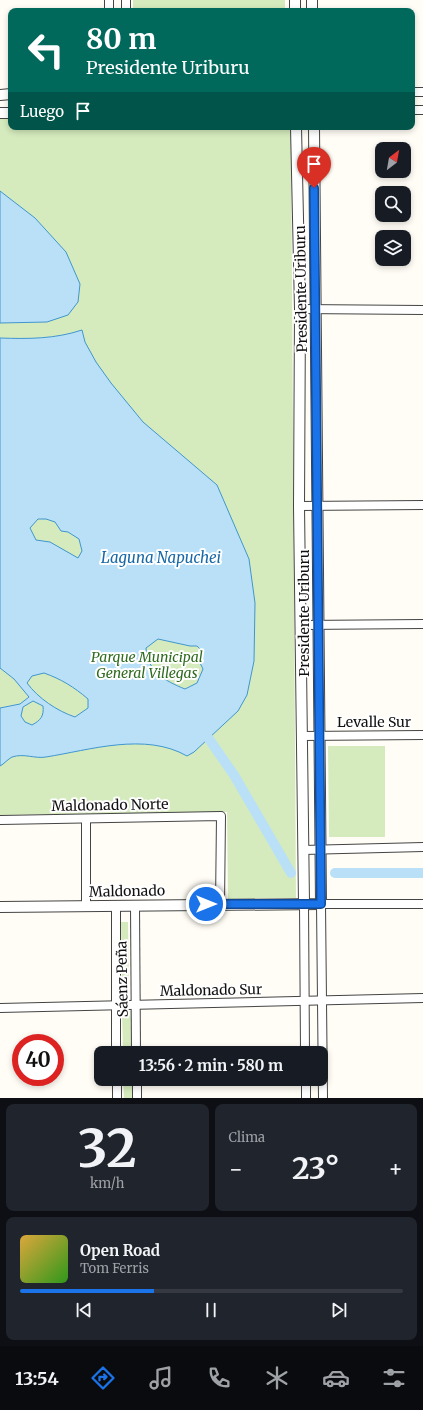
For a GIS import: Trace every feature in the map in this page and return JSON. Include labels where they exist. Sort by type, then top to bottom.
[{"type":"street","name":"Presidente Uriburu","points":[[296,130],[300,308],[299,506],[302,625],[305,1046]]},
{"type":"street","name":"Presidente Uriburu","points":[[314,130],[318,735],[321,849],[323,1098]]},
{"type":"street","points":[[300,308],[316,310],[423,310]]},
{"type":"street","points":[[299,506],[423,505]]},
{"type":"street","points":[[302,625],[423,624]]},
{"type":"street","name":"Levalle Sur","points":[[302,736],[423,735]]},
{"type":"street","name":"Maldonado Norte","points":[[0,820],[221,816],[220,904]]},
{"type":"street","points":[[86,819],[86,906]]},
{"type":"street","points":[[303,850],[423,847]]},
{"type":"street","name":"Maldonado","points":[[0,907],[220,904],[423,904]]},
{"type":"street","name":"Sáenz Peña","points":[[116,905],[116,1046]]},
{"type":"street","name":"Sáenz Peña","points":[[135,905],[136,1046]]},
{"type":"street","name":"Maldonado Sur","points":[[0,1008],[423,998]]},
{"type":"street","points":[[117,1086],[117,1098]]},
{"type":"street","points":[[137,1086],[137,1098]]},
{"type":"street","points":[[306,1086],[306,1098]]},
{"type":"green space","points":[[133,0],[285,0],[285,8],[133,8]]},
{"type":"green space","name":"Parque Municipal General Villegas","points":[[8,118],[8,130],[291,130],[296,898],[228,899],[227,812],[0,815],[0,119]]},
{"type":"green space","points":[[328,746],[385,746],[385,837],[329,837]]},
{"type":"green space","points":[[121,922],[128,922],[129,993],[122,994]]},
{"type":"green space","points":[[122,1011],[131,1011],[131,1046],[123,1046]]},
{"type":"green space","points":[[123,1086],[132,1086],[132,1098],[124,1098]]},
{"type":"water","points":[[0,191],[35,218],[66,252],[80,284],[78,302],[68,315],[47,322],[0,323]]},
{"type":"water","name":"Laguna Napuchei","points":[[82,330],[85,342],[96,362],[143,422],[217,485],[249,559],[255,603],[254,661],[247,695],[238,711],[194,752],[187,756],[171,749],[153,745],[117,745],[46,757],[16,756],[10,758],[0,766],[0,708],[20,704],[29,697],[14,679],[0,668],[0,338],[41,338]],"holes":[[[38,519],[46,519],[55,522],[61,531],[68,532],[79,539],[82,551],[78,558],[50,542],[36,540],[30,528]],[[158,639],[190,646],[197,646],[203,652],[199,661],[203,669],[197,683],[185,689],[164,679],[158,674],[150,663],[146,648]],[[44,673],[67,684],[88,699],[88,708],[75,717],[55,708],[31,689],[27,683],[32,676]],[[33,701],[43,706],[43,712],[38,721],[32,725],[25,722],[21,716],[23,707]]]},
{"type":"waterway","points":[[209,739],[234,775],[291,873]]},
{"type":"waterway","points":[[335,873],[423,873]]},
{"type":"route","points":[[206,904],[321,904],[318,735],[314,188]]}]
